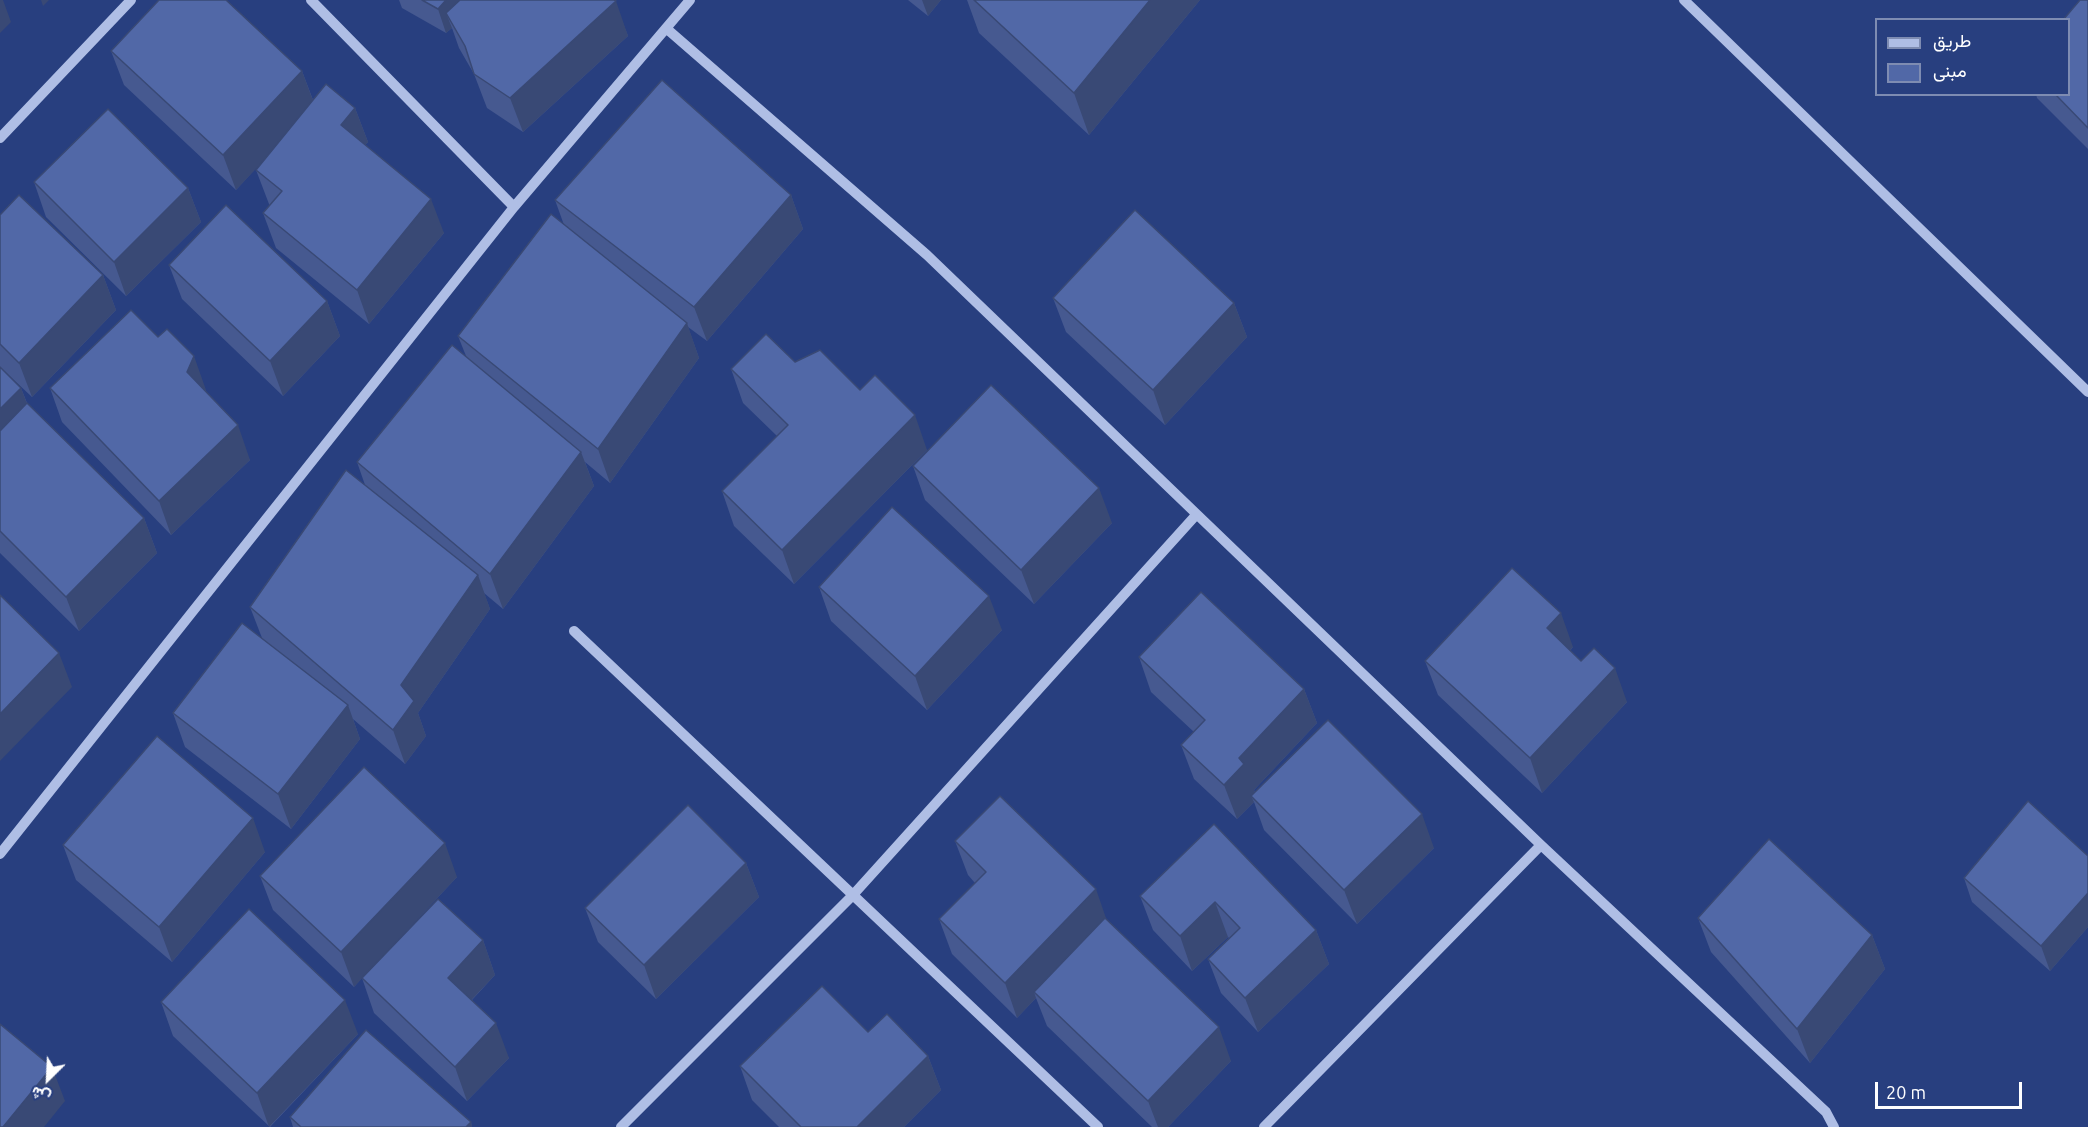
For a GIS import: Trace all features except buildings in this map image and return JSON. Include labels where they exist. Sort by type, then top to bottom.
[{"type":"street","points":[[0,138],[131,0]]},
{"type":"street","points":[[311,0],[514,207]]},
{"type":"street","points":[[1,851],[514,207],[690,0]]},
{"type":"street","points":[[1684,0],[2088,392]]},
{"type":"street","points":[[667,29],[927,255],[1540,845],[1826,1112],[1834,1127]]},
{"type":"street","points":[[621,1127],[852,896],[1196,515]]},
{"type":"street","points":[[574,631],[1098,1127]]},
{"type":"street","points":[[1264,1127],[1540,845]]}]
